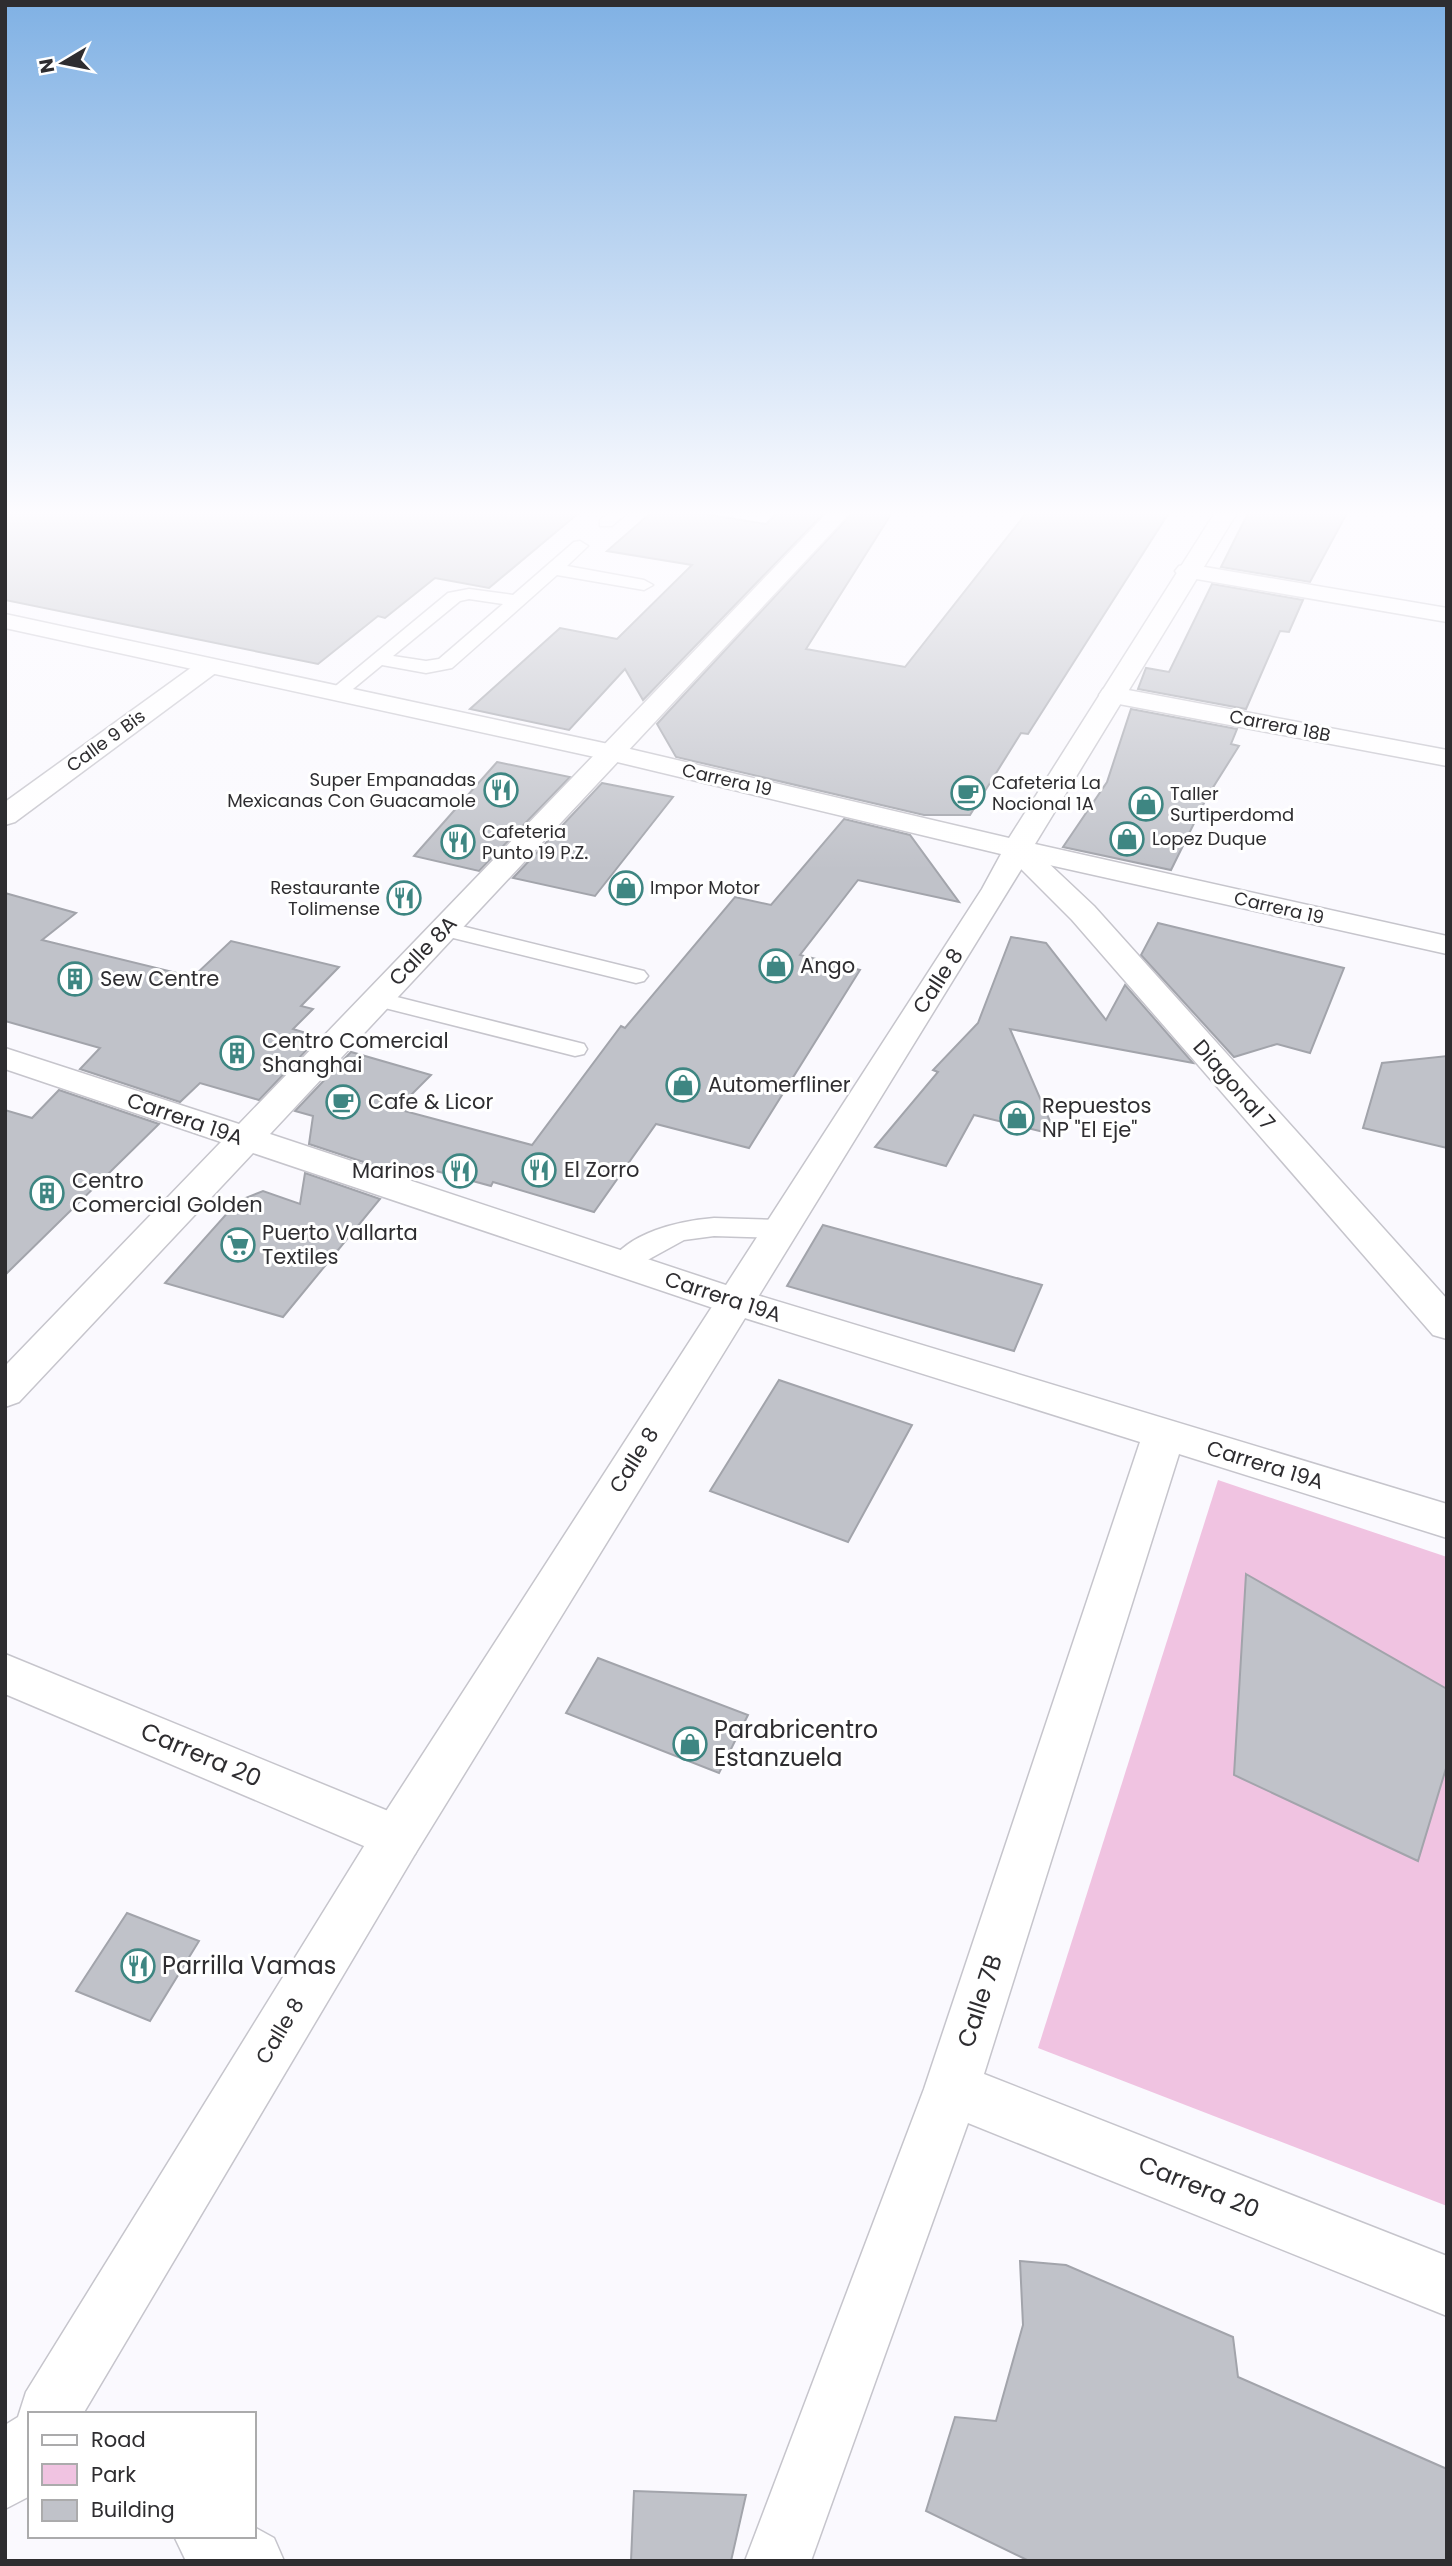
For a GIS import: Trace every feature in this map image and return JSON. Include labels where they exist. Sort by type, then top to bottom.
[{"type":"street","name":"Carrera 19","points":[[48,631],[613,753],[1017,849],[1447,945]]},
{"type":"street","name":"Calle 8A","points":[[5,1392],[728,631]]},
{"type":"street","name":"Calle 8","points":[[49,2412],[397,1838],[733,1301],[997,889],[1017,849],[1151,631]]},
{"type":"street","name":"Calle 9 Bis","points":[[5,816],[208,667]]},
{"type":"street","name":"Carrera 18B","points":[[1112,695],[1447,758]]},
{"type":"street","points":[[5,779],[41,789]]},
{"type":"street","name":"Diagonal 7","points":[[1017,849],[1083,913],[1447,1325]]},
{"type":"street","name":"Carrera 19A","points":[[5,1058],[243,1140],[733,1301],[1447,1521]]},
{"type":"street","name":"Calle 7B","points":[[778,2561],[952,2089],[1164,1434]]},
{"type":"street","name":"Carrera 20","points":[[5,1673],[397,1838]]},
{"type":"street","name":"Carrera 20","points":[[952,2089],[1447,2286]]},
{"type":"street","points":[[5,2429],[28,2441]]},
{"type":"street","points":[[5,2477],[28,2445]]},
{"type":"street","points":[[210,2538],[251,2561]]},
{"type":"lane","points":[[335,694],[413,631]]},
{"type":"lane","points":[[377,659],[426,667],[446,664],[483,631]]},
{"type":"lane","points":[[445,929],[636,976]]},
{"type":"lane","points":[[377,999],[575,1049]]},
{"type":"lane","points":[[622,1265],[644,1245],[673,1232],[722,1226],[779,1230]]},
{"type":"green space","points":[[1218,1480],[1447,1557],[1447,2206],[1038,2048]]},
{"type":"building","points":[[155,631],[360,631],[318,664]]},
{"type":"building","points":[[557,631],[574,631],[617,639],[625,631],[710,631],[643,700],[625,669],[569,730],[470,709]]},
{"type":"building","points":[[743,631],[818,631],[806,649],[905,667],[934,631],[1094,631],[1028,734],[1021,733],[970,815],[924,815],[676,757],[657,724]]},
{"type":"building","points":[[1189,631],[1290,631],[1280,631],[1246,709],[1138,689],[1146,668],[1169,672]]},
{"type":"building","points":[[1131,709],[1237,729],[1231,744],[1239,746],[1207,797],[1171,870],[1063,847],[1107,782]]},
{"type":"building","points":[[497,762],[570,777],[479,871],[414,856]]},
{"type":"building","points":[[602,783],[673,797],[595,896],[513,878]]},
{"type":"building","points":[[844,819],[910,835],[959,902],[858,880],[800,955],[860,970],[749,1148],[656,1124],[594,1212],[493,1182],[491,1186],[425,1168],[420,1176],[403,1171],[400,1174],[309,1144],[313,1116],[295,1111],[351,1052],[431,1075],[397,1109],[532,1145],[621,1026],[625,1028],[735,897],[771,905]]},
{"type":"building","points":[[5,893],[76,913],[42,940],[193,977],[231,941],[339,967],[301,1006],[313,1009],[293,1029],[319,1037],[259,1100],[200,1083],[180,1102],[80,1069],[100,1048],[5,1021]]},
{"type":"building","points":[[1158,923],[1344,968],[1310,1053],[1277,1044],[1234,1057],[1141,955]]},
{"type":"building","points":[[1011,937],[1046,943],[1106,1020],[1125,985],[1193,1063],[1010,1029],[1056,1135],[974,1115],[946,1166],[875,1147],[938,1072],[933,1070],[978,1023]]},
{"type":"building","points":[[1447,1056],[1447,1148],[1363,1128],[1382,1063]]},
{"type":"building","name":"Centro Comercial Golden","points":[[59,1090],[159,1124],[5,1275],[5,1110],[32,1118]]},
{"type":"building","points":[[305,1173],[380,1199],[283,1317],[165,1283],[238,1201],[263,1191],[300,1204]]},
{"type":"building","points":[[823,1225],[1042,1285],[1014,1351],[787,1286]]},
{"type":"building","points":[[779,1380],[912,1425],[848,1542],[710,1491]]},
{"type":"building","points":[[1246,1574],[1447,1689],[1447,1765],[1418,1861],[1234,1775]]},
{"type":"building","name":"Parabricentro Estanzuela","points":[[598,1658],[748,1715],[719,1773],[566,1713]]},
{"type":"building","name":"Parrilla Vamas","points":[[127,1913],[199,1941],[150,2021],[76,1991]]},
{"type":"building","points":[[1020,2261],[1066,2265],[1233,2337],[1238,2377],[1447,2469],[1447,2561],[1029,2561],[926,2511],[955,2417],[996,2421],[1023,2325]]},
{"type":"building","points":[[634,2491],[746,2495],[731,2561],[631,2561]]},
{"type":"place","name":"Super Empanadas Mexicanas Con Guacamole","points":[[501,790]]},
{"type":"place","name":"Cafeteria La Nocional 1A","points":[[968,793]]},
{"type":"place","name":"Taller Surtiperdomd","points":[[1146,804]]},
{"type":"place","name":"Lopez Duque","points":[[1127,839]]},
{"type":"place","name":"Cafeteria Punto 19 P.Z.","points":[[458,842]]},
{"type":"place","name":"Impor Motor","points":[[626,888]]},
{"type":"place","name":"Restaurante Tolimense","points":[[404,898]]},
{"type":"place","name":"Ango","points":[[776,966]]},
{"type":"place","name":"Sew Centre","points":[[75,979]]},
{"type":"place","name":"Centro Comercial Shanghai","points":[[237,1053]]},
{"type":"place","name":"Automerfliner","points":[[683,1085]]},
{"type":"place","name":"Cafe & Licor","points":[[343,1102]]},
{"type":"place","name":"Repuestos NP \"El Eje\"","points":[[1017,1118]]},
{"type":"place","name":"El Zorro","points":[[539,1170]]},
{"type":"place","name":"Marinos","points":[[460,1171]]},
{"type":"place","name":"Centro Comercial Golden","points":[[47,1193]]},
{"type":"place","name":"Puerto Vallarta Textiles","points":[[238,1245]]},
{"type":"place","name":"Parabricentro Estanzuela","points":[[690,1744]]},
{"type":"place","name":"Parrilla Vamas","points":[[138,1966]]}]
